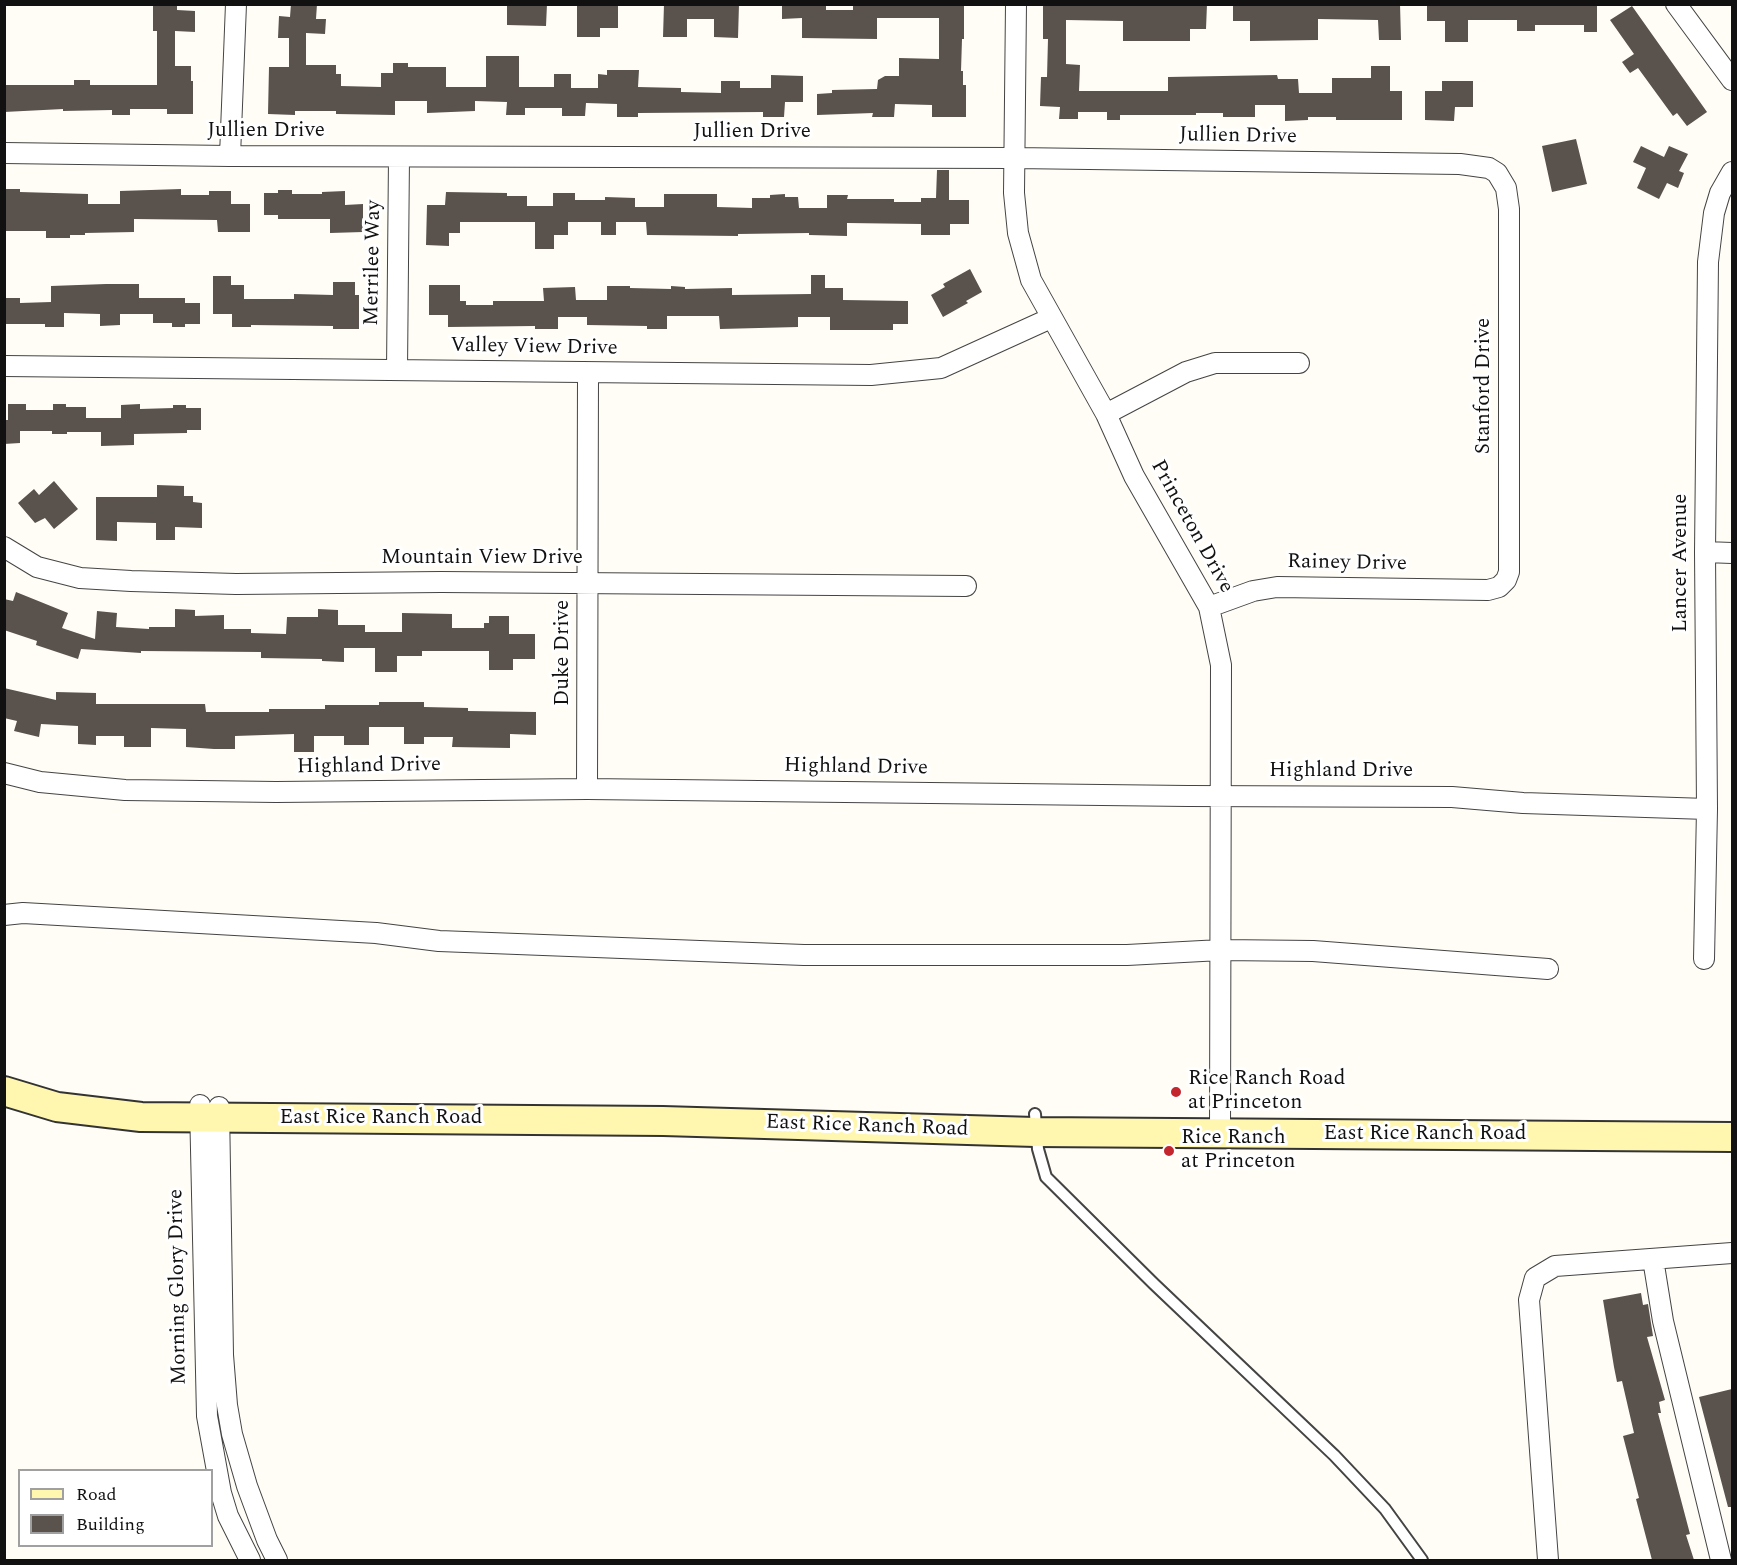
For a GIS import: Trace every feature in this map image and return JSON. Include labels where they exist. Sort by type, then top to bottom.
[{"type":"main road","name":"East Rice Ranch Road","points":[[4,1079],[60,1096],[99,1102],[210,1112],[663,1121],[1220,1124],[1732,1120]]},
{"type":"main road","name":"East Rice Ranch Road","points":[[4,1091],[57,1107],[96,1113],[141,1117],[210,1112]]},
{"type":"main road","name":"East Rice Ranch Road","points":[[1220,1124],[1732,1137]]},
{"type":"street","points":[[230,156],[236,4]]},
{"type":"street","name":"Princeton Drive","points":[[1016,4],[1014,193],[1018,233],[1032,280],[1106,414],[1134,476],[1209,607],[1221,665],[1220,1124]]},
{"type":"street","points":[[1676,4],[1732,80]]},
{"type":"street","name":"Jullien Drive","points":[[4,153],[230,156],[1015,158],[1460,164],[1489,168],[1497,174]]},
{"type":"street","name":"Merrilee Way","points":[[397,370],[399,156]]},
{"type":"street","name":"Lancer Avenue","points":[[1704,959],[1707,809],[1705,552],[1708,262],[1714,213],[1720,193],[1732,172]]},
{"type":"street","name":"Stanford Drive","points":[[1488,590],[1499,587],[1506,580],[1509,572],[1509,208],[1506,188],[1497,174]]},
{"type":"street","name":"Valley View Drive","points":[[4,366],[871,375],[941,368],[1051,318]]},
{"type":"street","points":[[1106,414],[1186,372],[1215,363],[1299,363]]},
{"type":"street","name":"Duke Drive","points":[[587,789],[588,373]]},
{"type":"street","name":"Mountain View Drive","points":[[4,547],[37,567],[80,578],[236,584],[441,582],[966,586]]},
{"type":"street","points":[[1705,552],[1732,553]]},
{"type":"street","name":"Rainey Drive","points":[[1209,607],[1253,591],[1277,587],[1488,590]]},
{"type":"street","name":"Highland Drive","points":[[4,773],[40,782],[125,790],[276,792],[587,789],[1452,797],[1523,804],[1707,809]]},
{"type":"street","points":[[4,915],[23,913],[364,933],[439,941],[804,955],[1127,955],[1221,950],[1313,951],[1548,969]]},
{"type":"street","name":"Morning Glory Drive","points":[[210,1112],[224,1380],[228,1414],[250,1493],[277,1560]]},
{"type":"street","name":"Morning Glory Drive","points":[[210,1112],[205,1391],[214,1467],[223,1500],[238,1538],[250,1560]]},
{"type":"street","points":[[1548,1560],[1528,1300],[1535,1278],[1555,1266],[1732,1253]]},
{"type":"street","points":[[1653,1259],[1663,1321],[1721,1560]]},
{"type":"street","points":[[214,1467],[225,1458],[235,1458],[240,1462]]},
{"type":"street","points":[[223,1500],[237,1504],[247,1498],[250,1493]]},
{"type":"lane","points":[[1035,1123],[1046,1177],[1154,1284],[1334,1455],[1385,1509],[1422,1560]]},
{"type":"building","points":[[153,4],[177,4],[177,10],[195,11],[195,32],[175,31],[175,66],[191,66],[193,114],[167,114],[167,109],[130,109],[130,115],[112,115],[112,110],[63,111],[63,109],[4,112],[4,85],[74,85],[74,80],[90,80],[90,85],[157,85],[157,31],[153,31]]},
{"type":"building","points":[[291,4],[317,4],[316,19],[326,19],[325,34],[306,33],[306,65],[336,65],[336,74],[341,74],[341,86],[381,87],[381,73],[393,73],[393,63],[408,63],[408,67],[446,67],[446,87],[486,87],[486,56],[519,56],[519,87],[554,87],[554,74],[571,74],[571,88],[598,88],[598,74],[607,75],[607,70],[639,70],[638,87],[681,88],[681,92],[721,93],[721,81],[740,81],[740,88],[771,88],[771,75],[803,76],[803,102],[785,102],[784,117],[763,117],[763,112],[638,113],[638,117],[617,117],[617,104],[586,103],[585,116],[562,116],[562,108],[525,108],[525,115],[506,115],[507,102],[475,101],[475,111],[427,113],[427,101],[395,101],[395,115],[336,114],[336,111],[295,111],[295,115],[268,114],[269,67],[289,67],[289,38],[278,38],[279,16],[290,17]]},
{"type":"building","points":[[507,4],[547,4],[546,26],[507,25]]},
{"type":"building","points":[[577,4],[618,4],[618,28],[600,28],[600,37],[577,37]]},
{"type":"building","points":[[664,4],[739,4],[738,38],[714,37],[714,19],[687,19],[687,37],[663,37]]},
{"type":"building","points":[[782,4],[826,4],[826,10],[853,10],[853,4],[964,4],[961,71],[963,71],[963,85],[966,85],[966,117],[932,117],[932,105],[895,104],[894,117],[872,117],[873,113],[817,115],[817,94],[832,93],[832,90],[877,89],[878,80],[885,76],[899,76],[899,58],[939,59],[939,18],[877,18],[877,39],[802,38],[802,18],[782,19]]},
{"type":"building","points":[[1043,4],[1207,4],[1206,29],[1190,29],[1190,41],[1123,41],[1123,21],[1066,20],[1066,64],[1080,65],[1079,91],[1168,91],[1168,77],[1277,75],[1278,79],[1298,79],[1299,93],[1332,93],[1332,78],[1371,78],[1371,66],[1390,66],[1390,91],[1402,91],[1402,120],[1336,120],[1336,117],[1308,117],[1308,120],[1285,121],[1285,105],[1255,105],[1255,117],[1223,117],[1223,113],[1196,113],[1196,115],[1120,115],[1120,120],[1107,120],[1107,112],[1078,112],[1078,119],[1059,119],[1060,107],[1040,106],[1041,77],[1047,77],[1048,39],[1043,39]]},
{"type":"building","points":[[1233,4],[1400,4],[1401,40],[1379,40],[1378,20],[1318,19],[1318,40],[1250,41],[1250,21],[1233,21]]},
{"type":"building","points":[[1427,4],[1597,4],[1597,32],[1584,32],[1584,25],[1535,25],[1535,31],[1517,31],[1517,20],[1468,20],[1468,42],[1445,42],[1445,21],[1427,21]]},
{"type":"building","points":[[1632,6],[1707,112],[1687,126],[1677,113],[1673,116],[1638,68],[1630,73],[1622,62],[1634,54],[1610,20]]},
{"type":"building","points":[[1442,81],[1473,81],[1473,107],[1455,107],[1454,121],[1425,120],[1425,91],[1442,91]]},
{"type":"building","points":[[1576,139],[1587,184],[1552,192],[1542,146]]},
{"type":"building","points":[[1641,146],[1664,157],[1669,146],[1688,154],[1679,171],[1684,173],[1678,188],[1667,183],[1659,199],[1637,188],[1646,168],[1633,162]]},
{"type":"building","points":[[937,170],[949,170],[949,200],[969,200],[969,224],[950,224],[950,235],[921,235],[921,224],[847,223],[847,236],[809,235],[809,233],[738,234],[738,236],[647,235],[646,222],[616,222],[616,235],[601,235],[601,222],[568,222],[568,235],[554,235],[554,249],[535,249],[535,222],[460,222],[460,233],[449,233],[449,246],[426,245],[427,205],[445,205],[446,192],[507,193],[507,196],[527,196],[527,206],[553,206],[553,193],[575,193],[575,200],[605,200],[605,197],[635,198],[635,207],[664,207],[664,194],[717,194],[717,207],[752,208],[752,198],[770,198],[770,195],[785,194],[785,197],[798,197],[799,208],[827,208],[827,195],[848,195],[847,199],[894,199],[894,202],[921,202],[921,198],[936,198]]},
{"type":"building","points":[[6,189],[20,189],[20,192],[88,194],[88,204],[120,204],[120,191],[181,189],[181,195],[209,195],[209,191],[231,191],[231,204],[250,204],[250,232],[218,232],[217,220],[134,219],[134,232],[85,233],[85,235],[70,235],[70,238],[46,238],[46,231],[4,231]]},
{"type":"building","points":[[278,190],[292,190],[292,194],[345,191],[345,205],[363,204],[363,232],[330,233],[330,219],[278,219],[278,215],[264,215],[264,193],[278,193]]},
{"type":"building","points":[[970,269],[982,292],[943,317],[931,295],[945,287],[943,284]]},
{"type":"building","points":[[811,275],[825,275],[825,288],[843,288],[843,300],[908,301],[908,324],[893,324],[893,330],[830,330],[830,317],[798,317],[798,327],[720,329],[719,316],[667,316],[667,329],[647,329],[647,326],[587,325],[587,317],[558,317],[558,329],[535,329],[535,326],[448,327],[448,315],[429,315],[429,285],[460,285],[460,301],[466,301],[466,305],[493,305],[493,301],[544,301],[543,288],[575,287],[576,300],[607,300],[607,286],[671,289],[671,286],[685,287],[685,289],[732,288],[732,295],[811,294]]},
{"type":"building","points":[[213,276],[231,276],[231,285],[244,285],[244,299],[294,299],[294,294],[333,295],[333,282],[355,282],[355,295],[359,295],[359,329],[333,329],[333,326],[251,325],[251,327],[232,327],[232,314],[213,314]]},
{"type":"building","points":[[139,284],[139,298],[185,298],[185,303],[200,303],[200,324],[172,327],[172,323],[153,323],[153,314],[120,314],[120,325],[100,326],[100,314],[64,313],[64,327],[45,327],[45,324],[4,324],[4,298],[20,298],[20,303],[51,302],[51,286]]},
{"type":"building","points":[[8,404],[26,404],[26,410],[53,410],[53,404],[66,404],[66,407],[86,407],[86,418],[121,418],[121,405],[140,404],[140,409],[173,408],[173,405],[186,405],[186,408],[201,408],[201,430],[187,430],[187,433],[134,434],[134,445],[101,446],[101,432],[52,434],[52,431],[20,431],[20,443],[4,444],[4,420],[8,420]]},
{"type":"building","points":[[54,481],[78,509],[54,529],[45,518],[35,523],[18,503],[34,489],[39,495]]},
{"type":"building","points":[[157,485],[184,486],[184,496],[193,496],[193,502],[202,503],[202,528],[175,527],[175,540],[156,540],[156,523],[117,522],[117,541],[96,540],[96,497],[157,497]]},
{"type":"building","points":[[16,592],[68,613],[62,628],[95,639],[97,611],[117,613],[116,627],[149,629],[149,627],[175,627],[175,609],[195,610],[195,616],[224,615],[224,629],[251,629],[251,633],[286,634],[287,617],[318,617],[318,609],[338,610],[338,625],[365,625],[365,632],[402,632],[402,613],[452,614],[452,628],[484,628],[484,623],[489,623],[489,616],[509,616],[509,634],[535,634],[535,659],[513,659],[513,670],[489,670],[489,651],[422,651],[422,656],[397,656],[397,672],[375,672],[375,648],[344,648],[344,662],[322,661],[322,659],[261,658],[261,652],[141,651],[141,653],[81,649],[78,659],[36,645],[37,641],[4,630],[4,599],[13,601]]},
{"type":"building","points":[[4,688],[56,700],[56,692],[96,693],[96,704],[205,704],[206,712],[269,712],[269,709],[325,709],[325,705],[424,702],[424,707],[468,708],[468,711],[536,712],[536,735],[510,734],[510,748],[452,747],[453,737],[424,737],[424,744],[404,744],[404,727],[369,727],[369,745],[344,745],[344,736],[314,736],[314,752],[294,752],[294,734],[235,736],[235,749],[214,749],[186,747],[186,729],[151,728],[151,747],[124,747],[124,736],[96,736],[96,745],[78,744],[78,726],[41,724],[39,737],[14,731],[17,721],[4,718]]},
{"type":"building","points":[[1641,1293],[1643,1305],[1648,1304],[1653,1336],[1647,1337],[1665,1400],[1659,1402],[1661,1413],[1658,1413],[1690,1534],[1686,1535],[1694,1560],[1652,1560],[1623,1436],[1634,1433],[1622,1381],[1617,1382],[1603,1300]]},
{"type":"building","points":[[1732,1389],[1732,1507],[1728,1507],[1699,1397]]},
{"type":"place","name":"Rice Ranch Road at Princeton","points":[[1176,1092]]},
{"type":"place","name":"Rice Ranch at Princeton","points":[[1169,1151]]}]
